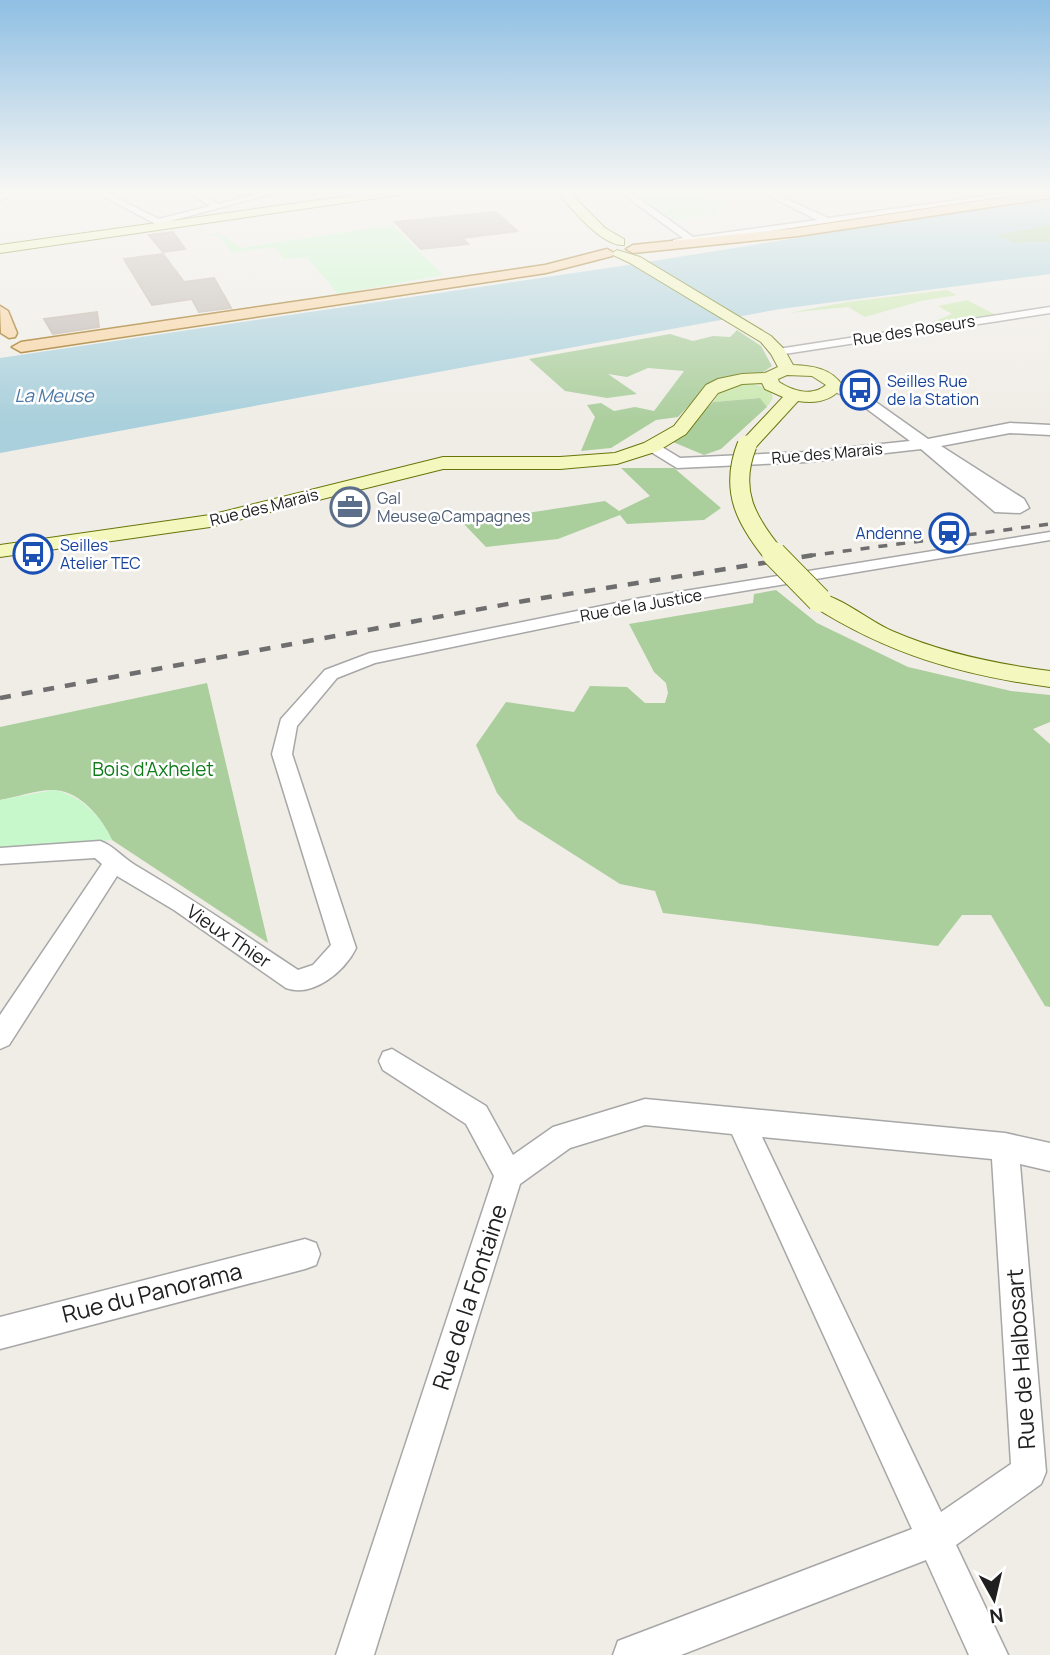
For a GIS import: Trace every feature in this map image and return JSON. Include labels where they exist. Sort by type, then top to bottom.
[{"type":"main road","points":[[0,311],[4,339],[26,342],[70,339],[530,269]]},
{"type":"main road","points":[[652,269],[766,339],[778,352],[787,370]]},
{"type":"main road","points":[[787,370],[824,375],[832,380],[829,391],[794,396],[779,391],[771,385],[769,379],[775,373],[787,370]]},
{"type":"main road","name":"Rue des Marais","points":[[0,551],[210,521],[443,463],[595,462],[651,447],[680,430],[712,389],[723,383],[743,379],[769,379]]},
{"type":"main road","points":[[794,396],[747,445],[738,467],[738,488],[746,510],[789,572],[819,600],[856,625],[888,640],[942,660],[997,673],[1050,679]]},
{"type":"street","name":"Rue des Roseurs","points":[[778,352],[1050,310]]},
{"type":"street","points":[[829,391],[868,402],[925,444],[1001,508],[1020,508],[1019,504],[999,494],[943,453],[925,444]]},
{"type":"street","name":"Rue des Marais","points":[[651,447],[677,463],[806,457],[925,444],[1010,428],[1050,430]]},
{"type":"street","name":"Rue de la Justice","points":[[282,754],[288,724],[331,674],[370,658],[641,603],[1050,536]]},
{"type":"street","name":"Vieux Thier","points":[[0,856],[100,849],[114,863],[183,904],[295,981],[321,973],[344,948],[282,754]]},
{"type":"street","points":[[0,1037],[114,863]]},
{"type":"street","points":[[393,1061],[476,1115],[509,1175],[563,1137],[645,1112],[1005,1147],[1050,1157]]},
{"type":"street","points":[[740,1121],[989,1655]]},
{"type":"street","name":"Rue de Halbosart","points":[[632,1655],[934,1538],[1029,1472],[1005,1147]]},
{"type":"street","name":"Rue de la Fontaine","points":[[355,1655],[509,1175]]},
{"type":"street","name":"Rue du Panorama","points":[[0,1332],[305,1254]]},
{"type":"green space","points":[[317,269],[437,269],[443,275],[338,294]]},
{"type":"green space","points":[[947,290],[957,295],[921,301],[865,317],[848,307],[788,313],[847,302]]},
{"type":"green space","points":[[967,300],[996,315],[937,324],[933,322],[952,314],[938,306]]},
{"type":"green space","points":[[737,330],[761,346],[772,366],[762,373],[737,375],[707,386],[678,417],[656,420],[611,448],[581,451],[595,417],[587,405],[601,403],[614,411],[635,407],[654,411],[684,371],[648,368],[627,377],[608,374],[637,394],[607,398],[565,391],[529,359],[670,334],[693,341],[713,336],[730,337]]},
{"type":"green space","points":[[737,384],[754,384],[770,389],[773,398],[767,407],[759,398],[713,402],[722,389]]},
{"type":"green space","points":[[760,398],[767,407],[721,449],[704,455],[673,442],[713,402]]},
{"type":"green space","points":[[621,468],[674,468],[721,508],[704,520],[627,524],[620,515],[558,539],[486,547],[463,523],[605,501],[619,511],[650,496]]},
{"type":"green space","points":[[776,590],[817,623],[908,667],[1011,691],[1050,695],[1050,722],[1033,729],[1050,744],[1050,1007],[1045,1006],[991,915],[962,915],[938,946],[663,913],[655,891],[620,884],[518,819],[497,793],[476,745],[506,702],[574,712],[590,686],[627,687],[645,703],[665,703],[668,693],[666,683],[654,672],[629,624],[753,603],[754,594]]},
{"type":"green space","name":"Bois d'Axhelet","points":[[207,683],[268,943],[112,840],[103,823],[90,808],[73,796],[48,790],[0,800],[0,727]]},
{"type":"green space","points":[[54,790],[73,797],[89,808],[102,822],[112,840],[0,849],[0,800]]},
{"type":"water","name":"La Meuse","points":[[599,269],[1050,269],[1050,274],[780,309],[0,453],[0,358]]},
{"type":"building","points":[[130,269],[174,269],[184,282],[214,278],[231,308],[199,312],[192,299],[152,305]]},
{"type":"building","points":[[97,312],[99,327],[53,334],[44,319]]},
{"type":"railway","points":[[809,556],[1050,524]]},
{"type":"railway","points":[[809,556],[820,554]]},
{"type":"railway","points":[[0,698],[524,601],[809,556]]},
{"type":"place","name":"Seilles Rue de la Station","points":[[860,390]]},
{"type":"place","name":"Gal Meuse@Campagnes","points":[[350,507]]},
{"type":"place","name":"Andenne","points":[[949,533]]},
{"type":"place","name":"Seilles Atelier TEC","points":[[33,554]]}]
